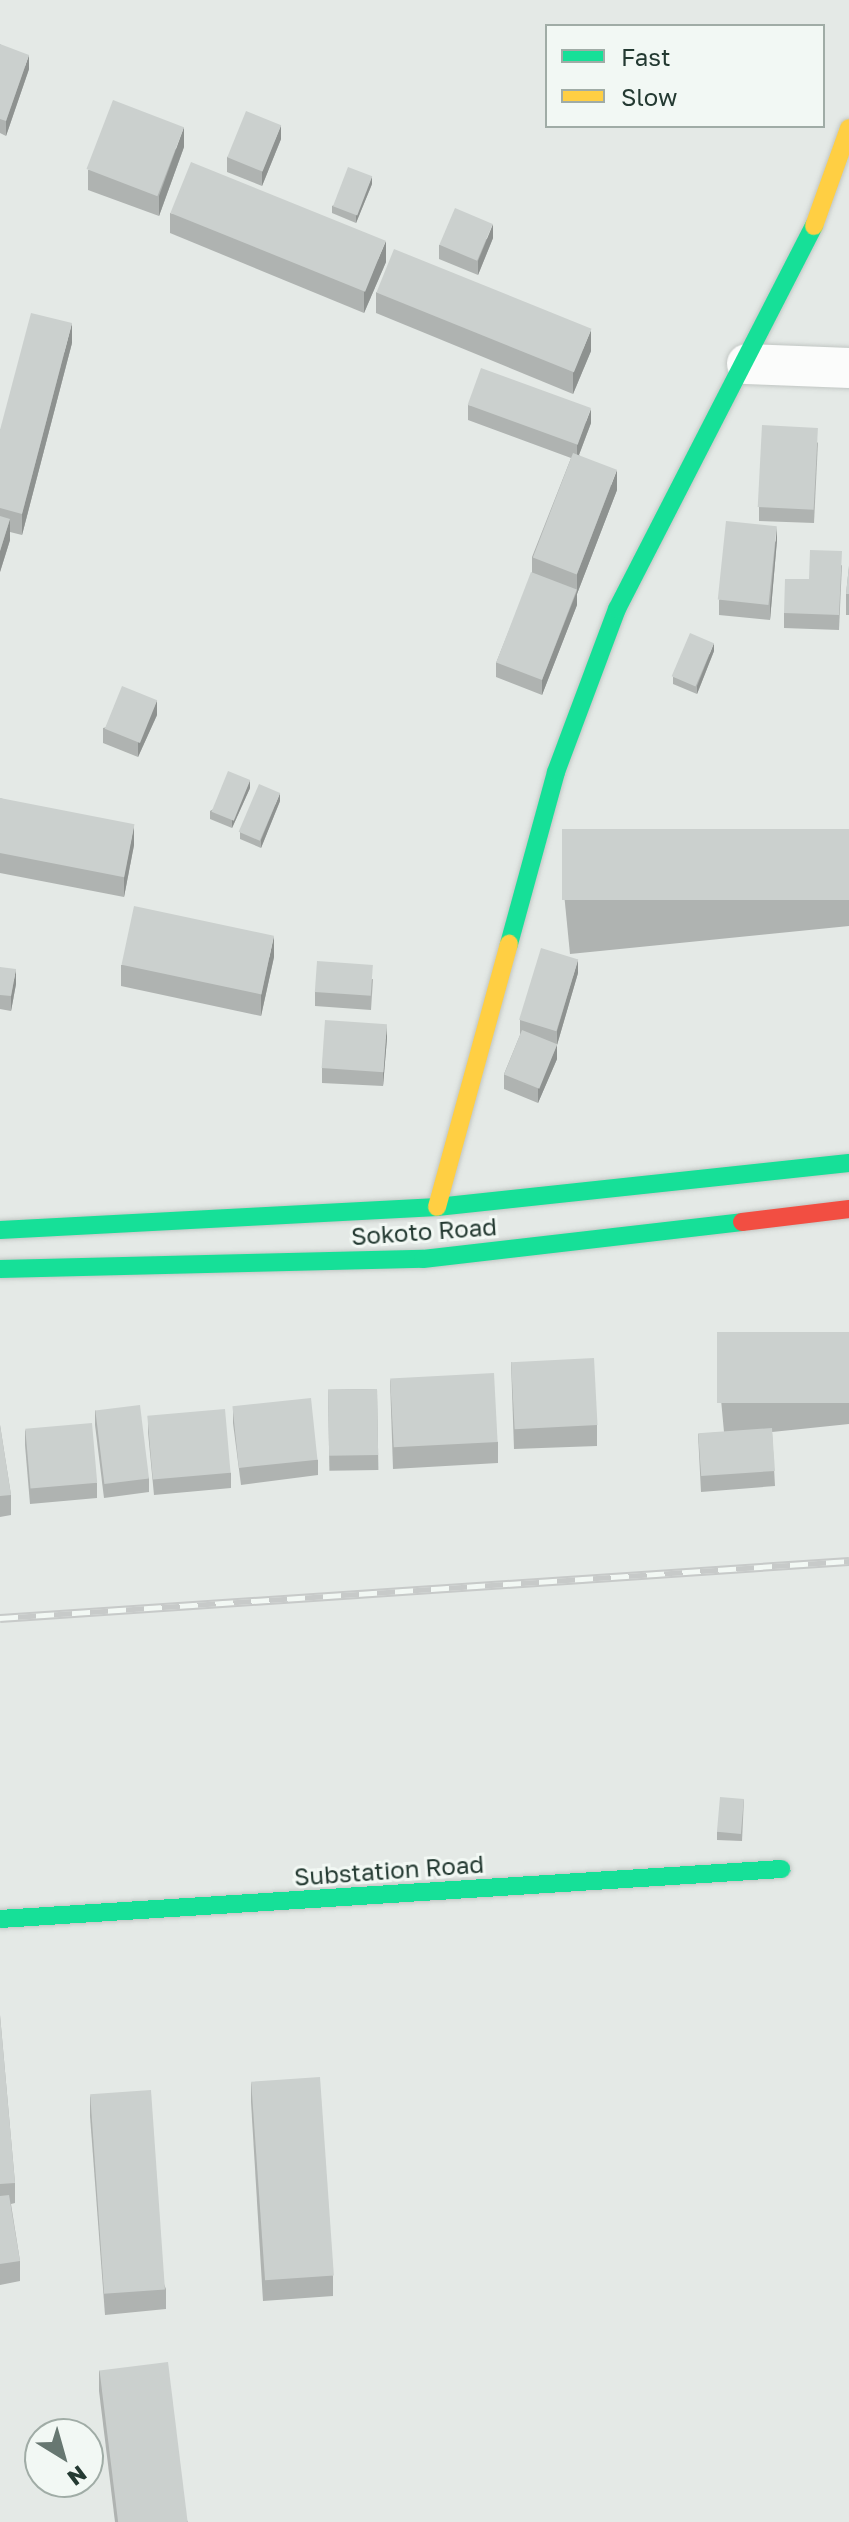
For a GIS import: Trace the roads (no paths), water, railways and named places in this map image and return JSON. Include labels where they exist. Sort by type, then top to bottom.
[{"type":"street","points":[[437,1207],[556,772],[617,609],[805,251],[849,128]]},
{"type":"street","points":[[747,364],[849,368]]},
{"type":"street","name":"Sokoto Road","points":[[0,1230],[437,1207],[849,1163]]},
{"type":"street","name":"Sokoto Road","points":[[0,1269],[423,1259],[849,1209]]},
{"type":"street","name":"Substation Road","points":[[0,1919],[781,1869]]},
{"type":"railway","points":[[0,1618],[849,1561]]}]
